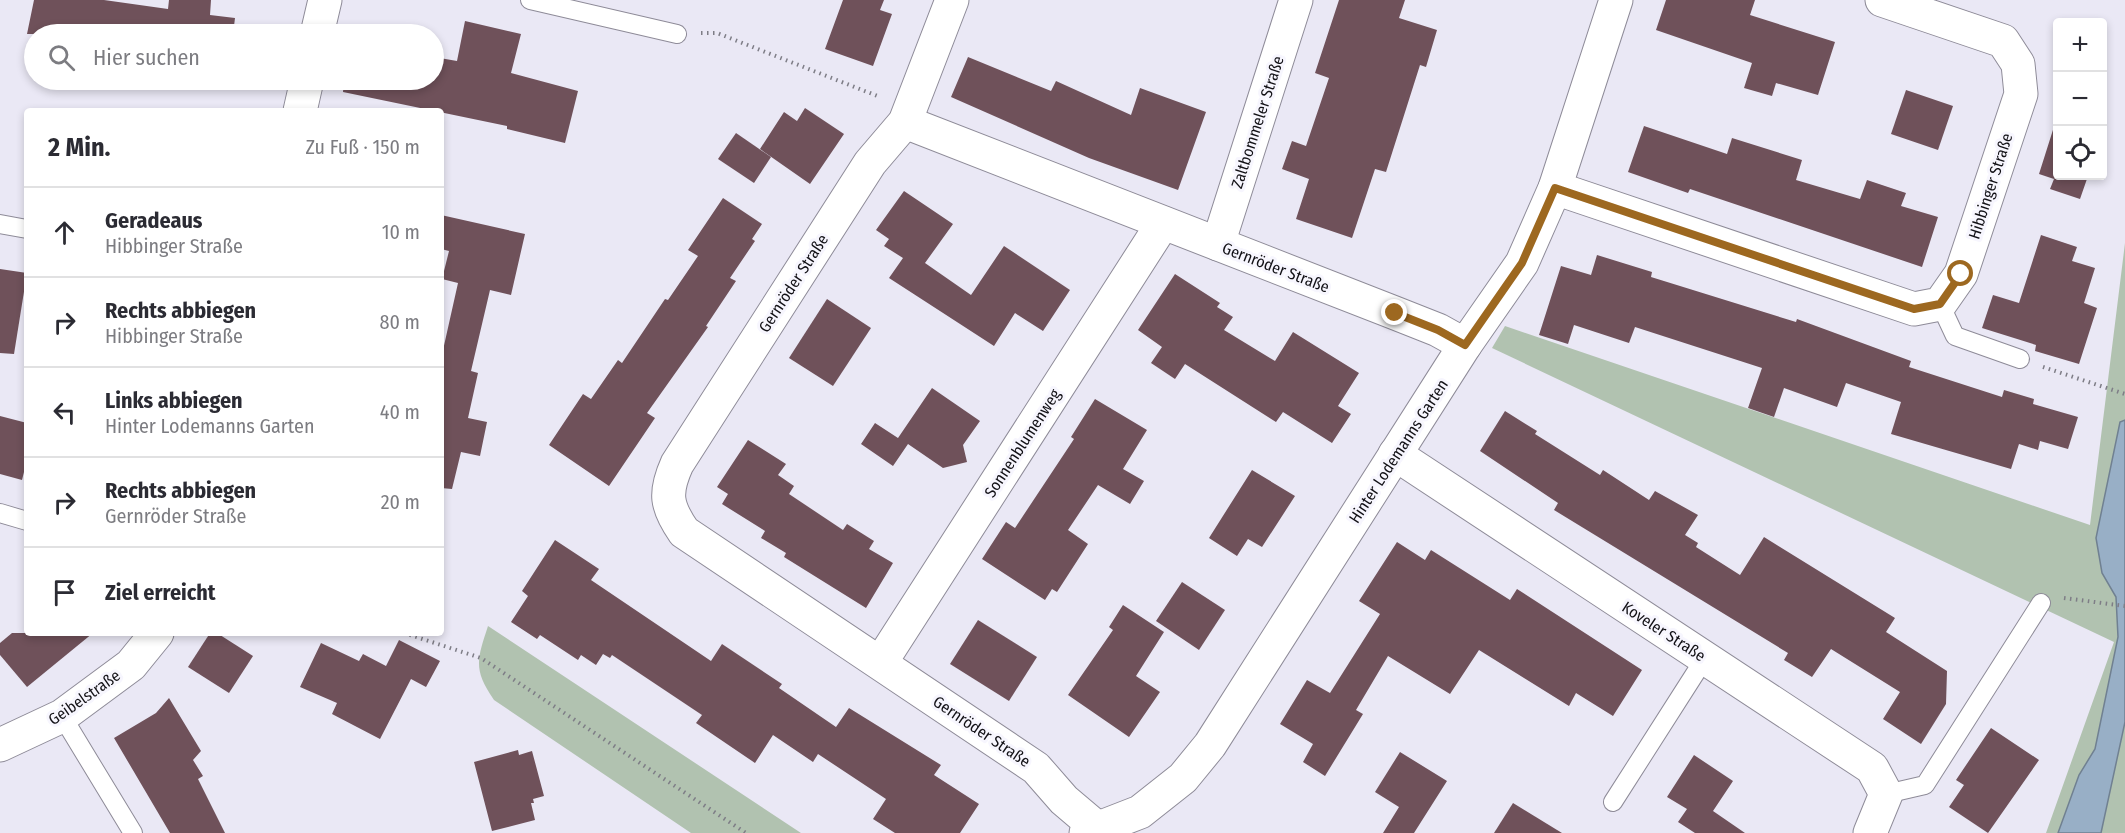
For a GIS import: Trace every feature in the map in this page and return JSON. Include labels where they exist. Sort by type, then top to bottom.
[{"type":"street","points":[[319,24],[325,0]]},
{"type":"street","points":[[905,122],[952,0]]},
{"type":"street","name":"Zaltbommeler Straße","points":[[1218,244],[1296,0]]},
{"type":"street","name":"Hinter Lodemanns Garten","points":[[1095,831],[1140,812],[1183,778],[1210,745],[1465,345],[1522,263],[1555,188],[1616,0]]},
{"type":"street","name":"Hibbinger Straße","points":[[1882,0],[2003,41],[2018,64],[2021,94],[1961,274],[1940,304]]},
{"type":"street","points":[[301,108],[305,90]]},
{"type":"street","name":"Gernröder Straße","points":[[1095,831],[1036,768],[684,532],[671,513],[667,486],[677,464],[870,163],[905,122],[1438,330],[1465,345]]},
{"type":"street","points":[[1555,188],[1914,309],[1940,304]]},
{"type":"street","name":"Sonnenblumenweg","points":[[881,663],[1163,223]]},
{"type":"street","name":"Koveler Straße","points":[[1395,454],[1872,768],[1886,794]]},
{"type":"street","name":"Geibelstraße","points":[[0,745],[62,716],[130,665],[154,636]]},
{"type":"street","points":[[1870,833],[1886,794]]},
{"type":"lane","points":[[530,0],[676,33]]},
{"type":"lane","points":[[0,224],[24,228]]},
{"type":"lane","points":[[1940,304],[1955,336],[2020,359]]},
{"type":"lane","points":[[0,513],[24,519]]},
{"type":"lane","points":[[1886,794],[1925,785],[2041,603]]},
{"type":"lane","points":[[1613,802],[1705,658]]},
{"type":"lane","points":[[62,716],[132,833]]},
{"type":"path","points":[[676,33],[717,33],[885,99],[905,122]]},
{"type":"path","points":[[2020,359],[2125,394]]},
{"type":"path","points":[[2041,603],[2053,597],[2125,606]]},
{"type":"path","points":[[414,636],[481,658],[746,833]]},
{"type":"green space","points":[[2125,243],[2125,833],[2046,833],[2114,642],[1492,348],[1505,326],[2090,525]]},
{"type":"green space","points":[[488,626],[801,833],[691,833],[494,700],[483,680],[479,664]]},
{"type":"water","points":[[2125,420],[2125,722],[2101,833],[2058,833],[2079,775],[2095,749],[2118,637],[2116,597],[2102,573],[2096,538],[2120,422]]},
{"type":"building","points":[[34,0],[104,0],[168,9],[169,0],[211,0],[210,15],[235,18],[234,24],[29,24]]},
{"type":"building","points":[[843,0],[884,0],[880,10],[892,14],[873,66],[825,49]]},
{"type":"building","points":[[1339,0],[1405,0],[1399,18],[1437,30],[1426,67],[1420,65],[1386,172],[1375,169],[1352,238],[1296,219],[1309,179],[1282,169],[1292,141],[1306,146],[1329,78],[1315,73]]},
{"type":"building","points":[[1666,0],[1755,0],[1750,15],[1835,42],[1818,95],[1776,83],[1772,96],[1744,88],[1752,63],[1656,30]]},
{"type":"building","points":[[465,21],[521,34],[511,73],[578,91],[565,143],[507,129],[507,126],[444,113],[444,108],[420,108],[343,92],[343,90],[444,90],[444,59],[457,61]]},
{"type":"building","points":[[968,57],[1051,91],[1056,81],[1131,115],[1140,88],[1206,112],[1178,190],[1089,158],[951,97]]},
{"type":"building","points":[[1906,90],[1953,106],[1938,150],[1891,134]]},
{"type":"building","points":[[805,108],[844,134],[810,184],[760,149],[784,112],[797,121]]},
{"type":"building","points":[[1644,126],[1727,154],[1732,138],[1802,160],[1796,180],[1860,199],[1867,180],[1906,193],[1901,206],[1938,217],[1922,267],[1690,189],[1688,193],[1628,172]]},
{"type":"building","points":[[2053,130],[2053,179],[2039,174]]},
{"type":"building","points":[[736,133],[771,157],[754,183],[718,159]]},
{"type":"building","points":[[2054,180],[2087,180],[2080,199],[2050,189]]},
{"type":"building","points":[[904,191],[953,224],[925,263],[971,295],[1004,246],[1070,290],[1043,331],[1015,313],[994,346],[889,278],[903,258],[884,246],[889,239],[876,230]]},
{"type":"building","points":[[723,198],[762,224],[752,239],[755,241],[730,278],[736,281],[706,326],[708,327],[647,413],[655,418],[609,486],[549,445],[583,394],[591,399],[618,360],[622,363],[665,299],[668,300],[698,256],[688,250]]},
{"type":"building","points":[[444,216],[525,234],[511,295],[490,290],[471,371],[478,373],[468,418],[487,422],[480,456],[461,452],[452,489],[444,488],[444,346],[458,283],[444,280],[449,251],[444,250]]},
{"type":"building","points":[[2041,235],[2077,247],[2072,261],[2095,268],[2084,303],[2097,308],[2079,364],[2035,351],[2036,345],[1982,328],[1993,295],[2019,303]]},
{"type":"building","points":[[1597,255],[1652,272],[1651,277],[1796,322],[1797,319],[1911,361],[1909,367],[2002,397],[2004,390],[2034,399],[2033,404],[2078,417],[2068,449],[2040,441],[2038,450],[2019,444],[2011,469],[1891,434],[1901,402],[1846,383],[1837,407],[1784,388],[1774,417],[1748,408],[1762,368],[1635,327],[1629,343],[1574,325],[1568,344],[1539,335],[1561,266],[1591,275]]},
{"type":"building","points":[[0,269],[24,273],[24,292],[14,354],[0,353]]},
{"type":"building","points":[[1175,274],[1220,303],[1217,307],[1233,317],[1224,330],[1275,361],[1293,332],[1359,373],[1338,406],[1351,414],[1332,443],[1283,412],[1276,422],[1185,364],[1175,379],[1151,363],[1162,347],[1138,330]]},
{"type":"building","points":[[827,299],[871,328],[833,386],[789,358]]},
{"type":"building","points":[[932,388],[980,421],[963,445],[967,462],[943,468],[908,444],[893,466],[861,444],[875,423],[898,438]]},
{"type":"building","points":[[1095,399],[1147,430],[1123,469],[1144,481],[1130,504],[1098,485],[1068,530],[1088,544],[1057,592],[1052,589],[1045,600],[982,559],[1006,522],[1015,528],[1074,439],[1071,437]]},
{"type":"building","points":[[1505,411],[1537,431],[1535,434],[1600,475],[1603,470],[1649,500],[1655,491],[1698,515],[1685,535],[1698,543],[1696,547],[1740,575],[1764,537],[1895,618],[1886,632],[1947,671],[1946,704],[1921,744],[1883,719],[1900,692],[1831,649],[1812,677],[1784,660],[1788,653],[1554,510],[1558,503],[1480,451]]},
{"type":"building","points":[[0,416],[24,422],[24,472],[22,480],[0,474]]},
{"type":"building","points":[[748,440],[786,464],[778,475],[794,486],[789,494],[843,530],[847,524],[874,541],[869,549],[893,563],[866,608],[784,557],[786,553],[761,538],[765,531],[722,504],[728,494],[717,487]]},
{"type":"building","points":[[1252,470],[1295,496],[1262,547],[1248,539],[1237,556],[1209,538]]},
{"type":"building","points":[[555,540],[599,569],[591,580],[711,661],[722,644],[782,684],[779,688],[836,727],[849,708],[941,765],[934,775],[979,804],[960,833],[895,833],[873,819],[886,799],[818,754],[813,762],[773,735],[755,763],[696,723],[702,715],[612,655],[610,658],[603,654],[596,665],[581,655],[578,660],[540,635],[537,639],[511,622],[528,596],[522,591]]},
{"type":"building","points":[[1397,542],[1425,560],[1431,550],[1510,600],[1517,589],[1642,670],[1613,716],[1576,693],[1569,706],[1479,650],[1450,694],[1388,656],[1356,710],[1363,714],[1325,776],[1303,762],[1313,744],[1280,724],[1307,680],[1330,693],[1380,614],[1359,601]]},
{"type":"building","points":[[1182,582],[1225,610],[1199,650],[1156,621]]},
{"type":"building","points":[[1123,605],[1164,632],[1136,676],[1160,692],[1129,737],[1068,695],[1113,630],[1109,627]]},
{"type":"building","points":[[978,620],[1037,657],[1009,701],[950,664]]},
{"type":"building","points":[[12,633],[24,633],[24,636],[89,636],[27,687],[0,655],[0,643]]},
{"type":"building","points":[[208,636],[222,636],[253,656],[229,693],[188,667]]},
{"type":"building","points":[[399,640],[440,661],[426,687],[411,679],[380,739],[332,714],[337,703],[300,687],[321,643],[359,661],[363,654],[386,666]]},
{"type":"building","points":[[169,698],[201,751],[193,760],[203,776],[198,779],[225,833],[170,833],[114,738],[156,713]]},
{"type":"building","points":[[1991,728],[2039,760],[1988,833],[1949,807],[1964,785],[1956,780]]},
{"type":"building","points":[[518,750],[519,755],[532,751],[544,796],[533,799],[534,803],[531,803],[535,820],[492,831],[474,762]]},
{"type":"building","points":[[1400,752],[1447,781],[1414,833],[1383,833],[1399,807],[1375,792]]},
{"type":"building","points":[[1694,755],[1733,781],[1713,811],[1745,833],[1695,833],[1678,822],[1687,809],[1667,797]]},
{"type":"building","points":[[1513,803],[1562,833],[1494,833]]},
{"type":"route","points":[[1395,313],[1438,330],[1465,345],[1522,263],[1555,188],[1914,309],[1940,304],[1961,274]]}]
